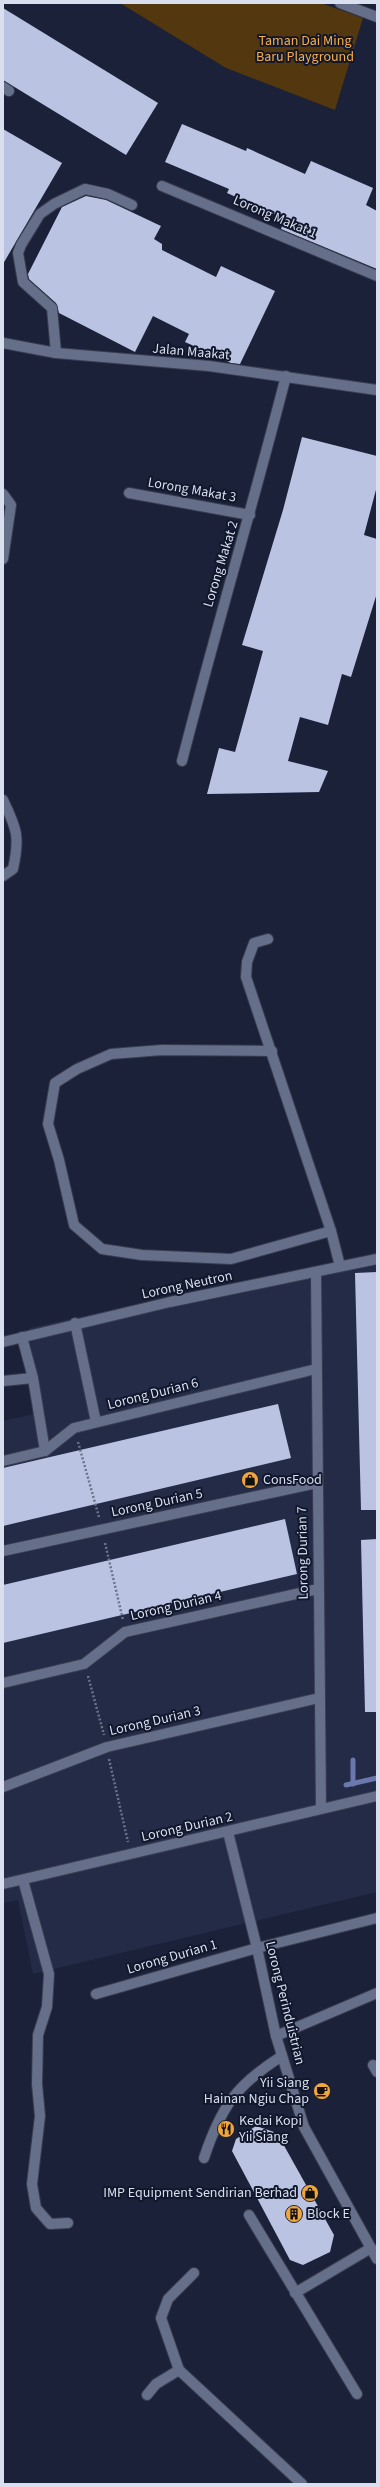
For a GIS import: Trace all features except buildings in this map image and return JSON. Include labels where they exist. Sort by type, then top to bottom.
[{"type":"street","points":[[340,3],[377,18]]},
{"type":"street","name":"Lorong Makat 1","points":[[162,186],[377,276]]},
{"type":"street","points":[[56,353],[52,308],[23,282],[18,253],[21,245],[40,214],[54,204],[84,189],[108,194],[132,205]]},
{"type":"street","name":"Jalan Maakat","points":[[3,343],[56,353],[286,376],[377,390]]},
{"type":"street","name":"Lorong Makat 2","points":[[182,761],[213,640],[250,515],[286,376]]},
{"type":"street","name":"Lorong Makat 3","points":[[129,493],[250,515]]},
{"type":"street","points":[[3,494],[11,505],[3,559]]},
{"type":"street","points":[[3,800],[15,824],[18,844],[13,869],[3,876]]},
{"type":"street","points":[[268,939],[254,943],[247,962],[246,976],[331,1231],[340,1266]]},
{"type":"street","points":[[272,1051],[162,1050],[111,1054],[77,1069],[55,1083],[48,1124],[59,1160],[74,1225],[102,1249],[142,1255],[231,1259],[331,1231]]},
{"type":"street","name":"Lorong Neutron","points":[[3,1342],[75,1323],[340,1266],[377,1260]]},
{"type":"street","name":"Lorong Durian 7","points":[[316,1272],[321,1808]]},
{"type":"street","points":[[75,1323],[96,1422]]},
{"type":"street","points":[[22,1337],[33,1378],[45,1451]]},
{"type":"street","name":"Lorong Durian 6","points":[[3,1460],[45,1451],[74,1428],[316,1369]]},
{"type":"street","points":[[3,1381],[33,1378]]},
{"type":"street","name":"Lorong Durian 5","points":[[3,1551],[317,1484]]},
{"type":"street","name":"Lorong Durian 4","points":[[3,1684],[84,1664],[125,1632],[318,1589]]},
{"type":"street","name":"Lorong Durian 3","points":[[3,1787],[107,1747],[319,1698]]},
{"type":"street","name":"Lorong Durian 2","points":[[3,1884],[377,1796]]},
{"type":"street","name":"Lorong Perinduistrian","points":[[228,1832],[257,1948],[276,2036],[304,2127],[377,2259]]},
{"type":"street","points":[[23,1880],[49,1974],[47,2007],[38,2035],[37,2084],[40,2116],[32,2184],[36,2208],[50,2224],[68,2224]]},
{"type":"street","name":"Lorong Durian 1","points":[[96,1994],[257,1948],[377,1918]]},
{"type":"street","points":[[276,2036],[377,1993]]},
{"type":"street","points":[[204,2158],[214,2126],[231,2097],[258,2071],[282,2056]]},
{"type":"street","points":[[249,2215],[357,2394]]},
{"type":"street","points":[[295,2293],[371,2248]]},
{"type":"street","points":[[194,2273],[168,2299],[161,2318],[179,2370],[302,2484]]},
{"type":"street","points":[[147,2395],[156,2384],[179,2370]]},
{"type":"path","points":[[74,1428],[102,1529],[125,1632]]},
{"type":"path","points":[[84,1664],[107,1747],[130,1855]]},
{"type":"shaded area","points":[[377,1252],[377,1892],[33,1974],[18,1900],[3,1903],[3,1421],[34,1414],[29,1328]]},
{"type":"green space","name":"Taman Dai Ming Baru Playground","points":[[120,3],[321,3],[363,18],[335,110],[226,68]]},
{"type":"waterway","points":[[353,1760],[353,1784]]},
{"type":"waterway","points":[[346,1785],[377,1778]]},
{"type":"place","name":"ConsFood","points":[[250,1480]]},
{"type":"place","name":"Yii Siang Hainan Ngiu Chap","points":[[322,2091]]},
{"type":"place","name":"Kedai Kopi Yii Siang","points":[[226,2129]]},
{"type":"place","name":"IMP Equipment Sendirian Berhad","points":[[310,2193]]},
{"type":"place","name":"Block E","points":[[294,2214]]}]
